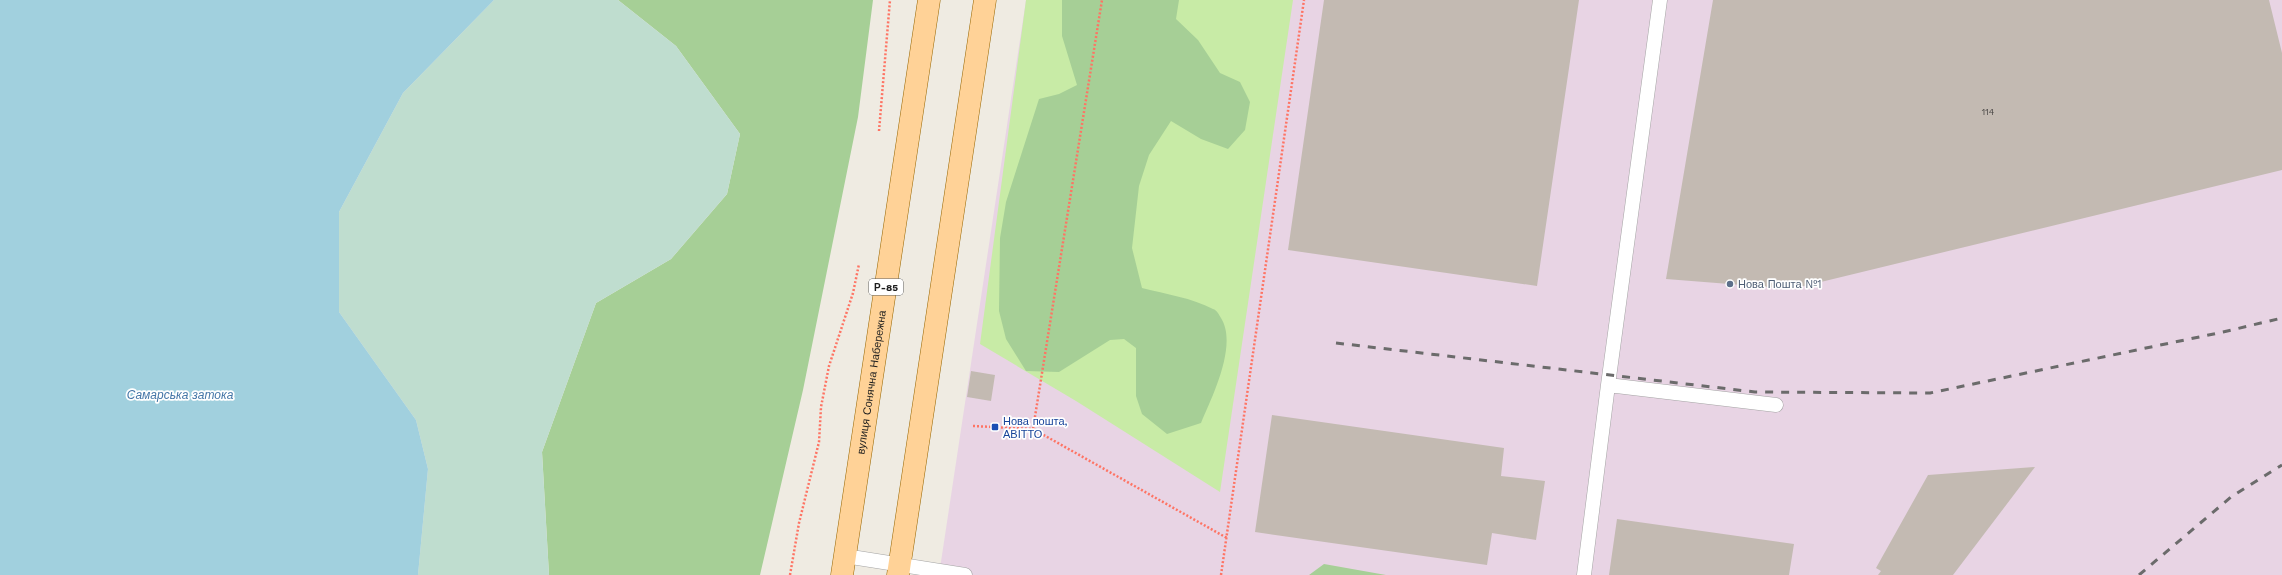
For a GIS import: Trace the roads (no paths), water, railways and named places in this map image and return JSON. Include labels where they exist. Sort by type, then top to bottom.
[{"type":"main road","name":"вулиця Сонячна Набережна","points":[[844,565],[929,0]]},
{"type":"main road","points":[[899,569],[985,0]]},
{"type":"lane","points":[[1584,575],[1660,0]]},
{"type":"lane","points":[[1608,385],[1776,405]]},
{"type":"lane","points":[[844,565],[965,575]]},
{"type":"water","name":"Самарська затока","points":[[0,0],[494,0],[403,93],[339,212],[339,312],[416,420],[428,469],[418,575],[0,575]]},
{"type":"railway","points":[[1336,343],[1755,392],[1930,393],[2223,332],[2282,318]]},
{"type":"railway","points":[[2139,575],[2231,497],[2282,465]]},
{"type":"place","name":"Нова Пошта №1","points":[[1730,284]]},
{"type":"place","name":"Нова пошта, АВІТТО","points":[[995,427]]}]
